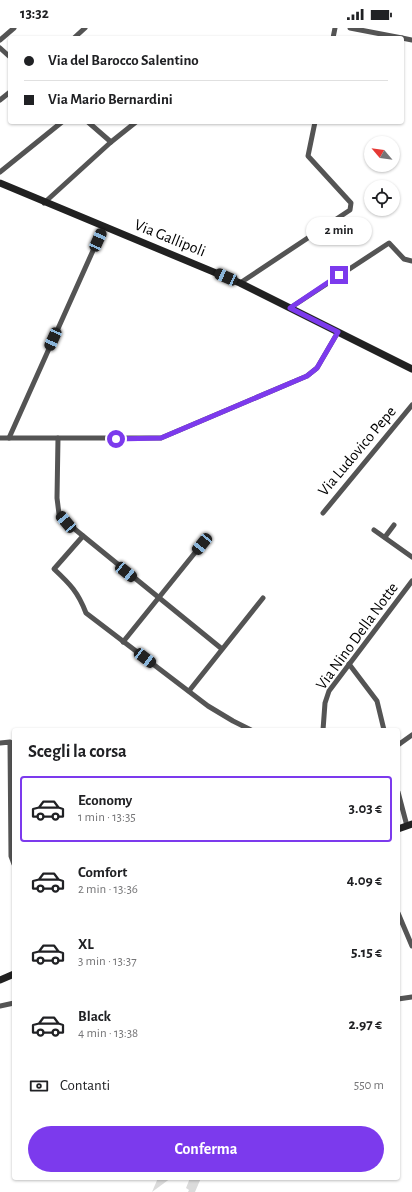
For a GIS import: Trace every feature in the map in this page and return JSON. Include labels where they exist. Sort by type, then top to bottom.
[{"type":"main road","name":"Via Gallipoli","points":[[0,184],[240,283],[412,369]]},
{"type":"main road","points":[[400,829],[410,825]]},
{"type":"main road","points":[[0,980],[12,975]]},
{"type":"street","points":[[0,40],[14,28]]},
{"type":"street","points":[[76,36],[85,28]]},
{"type":"street","points":[[350,28],[392,36]]},
{"type":"street","points":[[0,48],[8,55]]},
{"type":"street","points":[[0,100],[8,94]]},
{"type":"street","points":[[0,172],[60,124]]},
{"type":"street","points":[[90,124],[111,142]]},
{"type":"street","points":[[44,202],[111,142],[134,124]]},
{"type":"street","points":[[240,283],[350,210],[350,203],[308,156],[315,124]]},
{"type":"street","points":[[9,438],[104,226]]},
{"type":"street","points":[[290,308],[389,243],[404,259],[412,261]]},
{"type":"street","points":[[0,438],[161,438],[307,376],[317,368],[338,332]]},
{"type":"street","name":"Via Ludovico Pepe","points":[[323,513],[412,405]]},
{"type":"street","points":[[58,438],[57,498],[59,514],[66,522],[222,649]]},
{"type":"street","points":[[385,537],[394,525]]},
{"type":"street","points":[[374,530],[412,556]]},
{"type":"street","points":[[83,536],[54,569],[72,586],[79,596],[86,613],[124,640],[208,706],[232,722],[246,728]]},
{"type":"street","points":[[124,640],[202,544]]},
{"type":"street","name":"Via Nino Della Notte","points":[[323,728],[325,703],[329,691],[412,581]]},
{"type":"street","points":[[189,691],[263,598]]},
{"type":"street","points":[[349,664],[377,701],[384,728]]},
{"type":"street","points":[[400,744],[412,735]]},
{"type":"street","points":[[0,743],[10,742],[12,859]]},
{"type":"street","points":[[400,798],[410,825]]},
{"type":"street","points":[[400,917],[410,936],[412,946]]},
{"type":"street","points":[[400,999],[412,997]]},
{"type":"street","points":[[0,1006],[12,1003]]},
{"type":"shaded area","points":[[157,1180],[168,1180],[152,1192]]},
{"type":"shaded area","points":[[189,1180],[200,1180],[195,1192],[188,1192],[189,1190],[186,1188]]},
{"type":"route","points":[[116,439],[161,438],[314,372],[338,332],[290,308],[339,275]]}]
